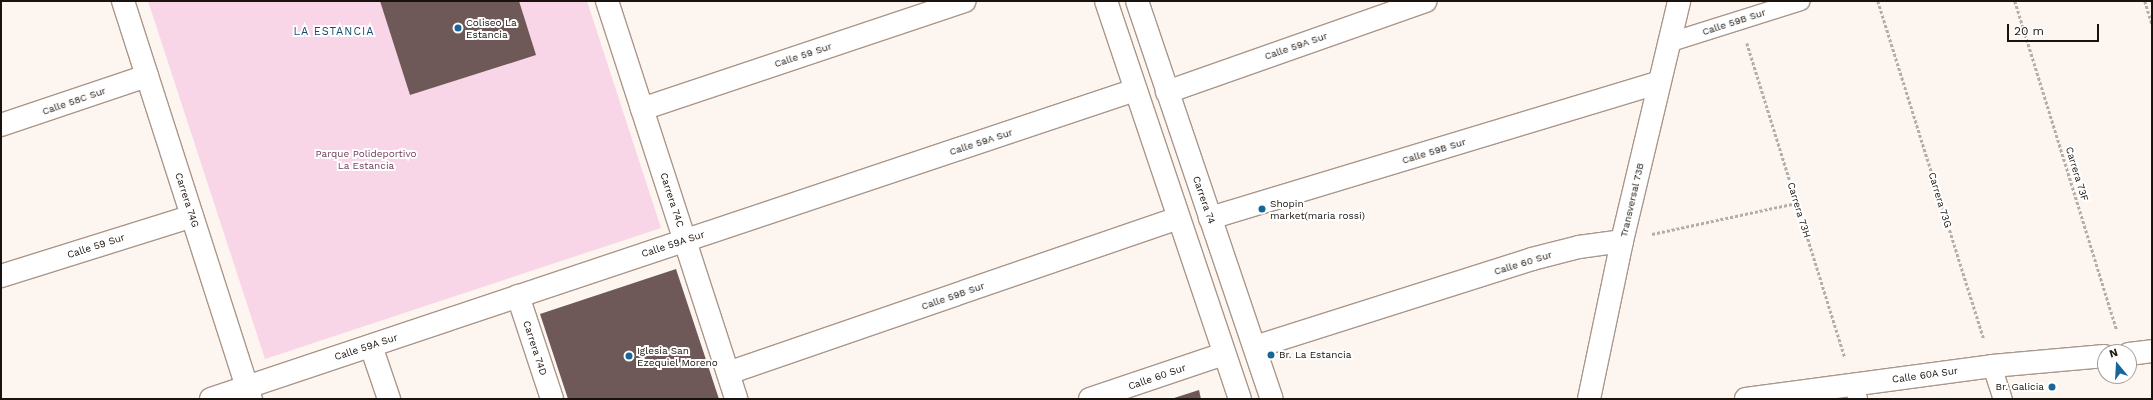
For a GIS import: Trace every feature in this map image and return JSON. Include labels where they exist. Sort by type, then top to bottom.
[{"type":"street","name":"Carrera 74G","points":[[123,1],[249,393]]},
{"type":"street","name":"Carrera 74C","points":[[607,1],[736,399]]},
{"type":"street","name":"Calle 59 Sur","points":[[642,109],[964,1]]},
{"type":"street","points":[[1106,1],[1240,399]]},
{"type":"street","name":"Carrera 74","points":[[1137,1],[1272,399]]},
{"type":"street","name":"Calle 59A Sur","points":[[1167,92],[1425,1]]},
{"type":"street","name":"Transversal 73B","points":[[1589,399],[1622,241],[1678,1]]},
{"type":"street","name":"Calle 58C Sur","points":[[1,125],[147,76]]},
{"type":"street","name":"Calle 59B Sur","points":[[1210,218],[1658,83]]},
{"type":"street","name":"Calle 59A Sur","points":[[211,399],[249,393],[371,346],[1135,90]]},
{"type":"street","name":"Calle 59 Sur","points":[[1,276],[192,216]]},
{"type":"street","name":"Calle 59B Sur","points":[[728,373],[1178,218]]},
{"type":"street","name":"Calle 60 Sur","points":[[1254,347],[1532,259],[1579,247],[1622,241]]},
{"type":"street","name":"Carrera 74D","points":[[518,296],[552,399]]},
{"type":"street","points":[[371,346],[389,399]]},
{"type":"street","points":[[2137,348],[2152,351]]},
{"type":"street","name":"Calle 60 Sur","points":[[1090,399],[1224,354]]},
{"type":"street","name":"Calle 60A Sur","points":[[1746,399],[1856,392],[1992,366],[2097,357]]},
{"type":"lane","name":"Calle 59B Sur","points":[[1668,43],[1801,1]]},
{"type":"lane","points":[[1992,366],[2003,399]]},
{"type":"path","name":"Carrera 73G","points":[[1878,1],[1992,366]]},
{"type":"path","name":"Carrera 73F","points":[[2015,1],[2124,344]]},
{"type":"path","points":[[2145,1],[2152,24]]},
{"type":"path","name":"Carrera 73H","points":[[1740,20],[1856,392]]},
{"type":"path","points":[[1622,241],[1797,203]]},
{"type":"green space","name":"Parque Polideportivo La Estancia","points":[[148,1],[587,1],[661,228],[265,359]]},
{"type":"building","name":"Coliseo La Estancia","points":[[380,1],[519,1],[536,55],[410,95]]},
{"type":"building","name":"Iglesia San Ezequiel Moreno","points":[[676,269],[719,399],[568,399],[540,314]]},
{"type":"building","points":[[1199,390],[1201,399],[1171,399]]},
{"type":"place","name":"Coliseo La Estancia","points":[[458,28]]},
{"type":"place","name":"Shopin market(maria rossi)","points":[[1262,209]]},
{"type":"place","name":"Br. La Estancia","points":[[1271,355]]},
{"type":"place","name":"Iglesia San Ezequiel Moreno","points":[[629,356]]},
{"type":"place","name":"Br. Galicia","points":[[2052,387]]},
{"type":"district","name":"LA ESTANCIA","points":[[334,32]]}]
